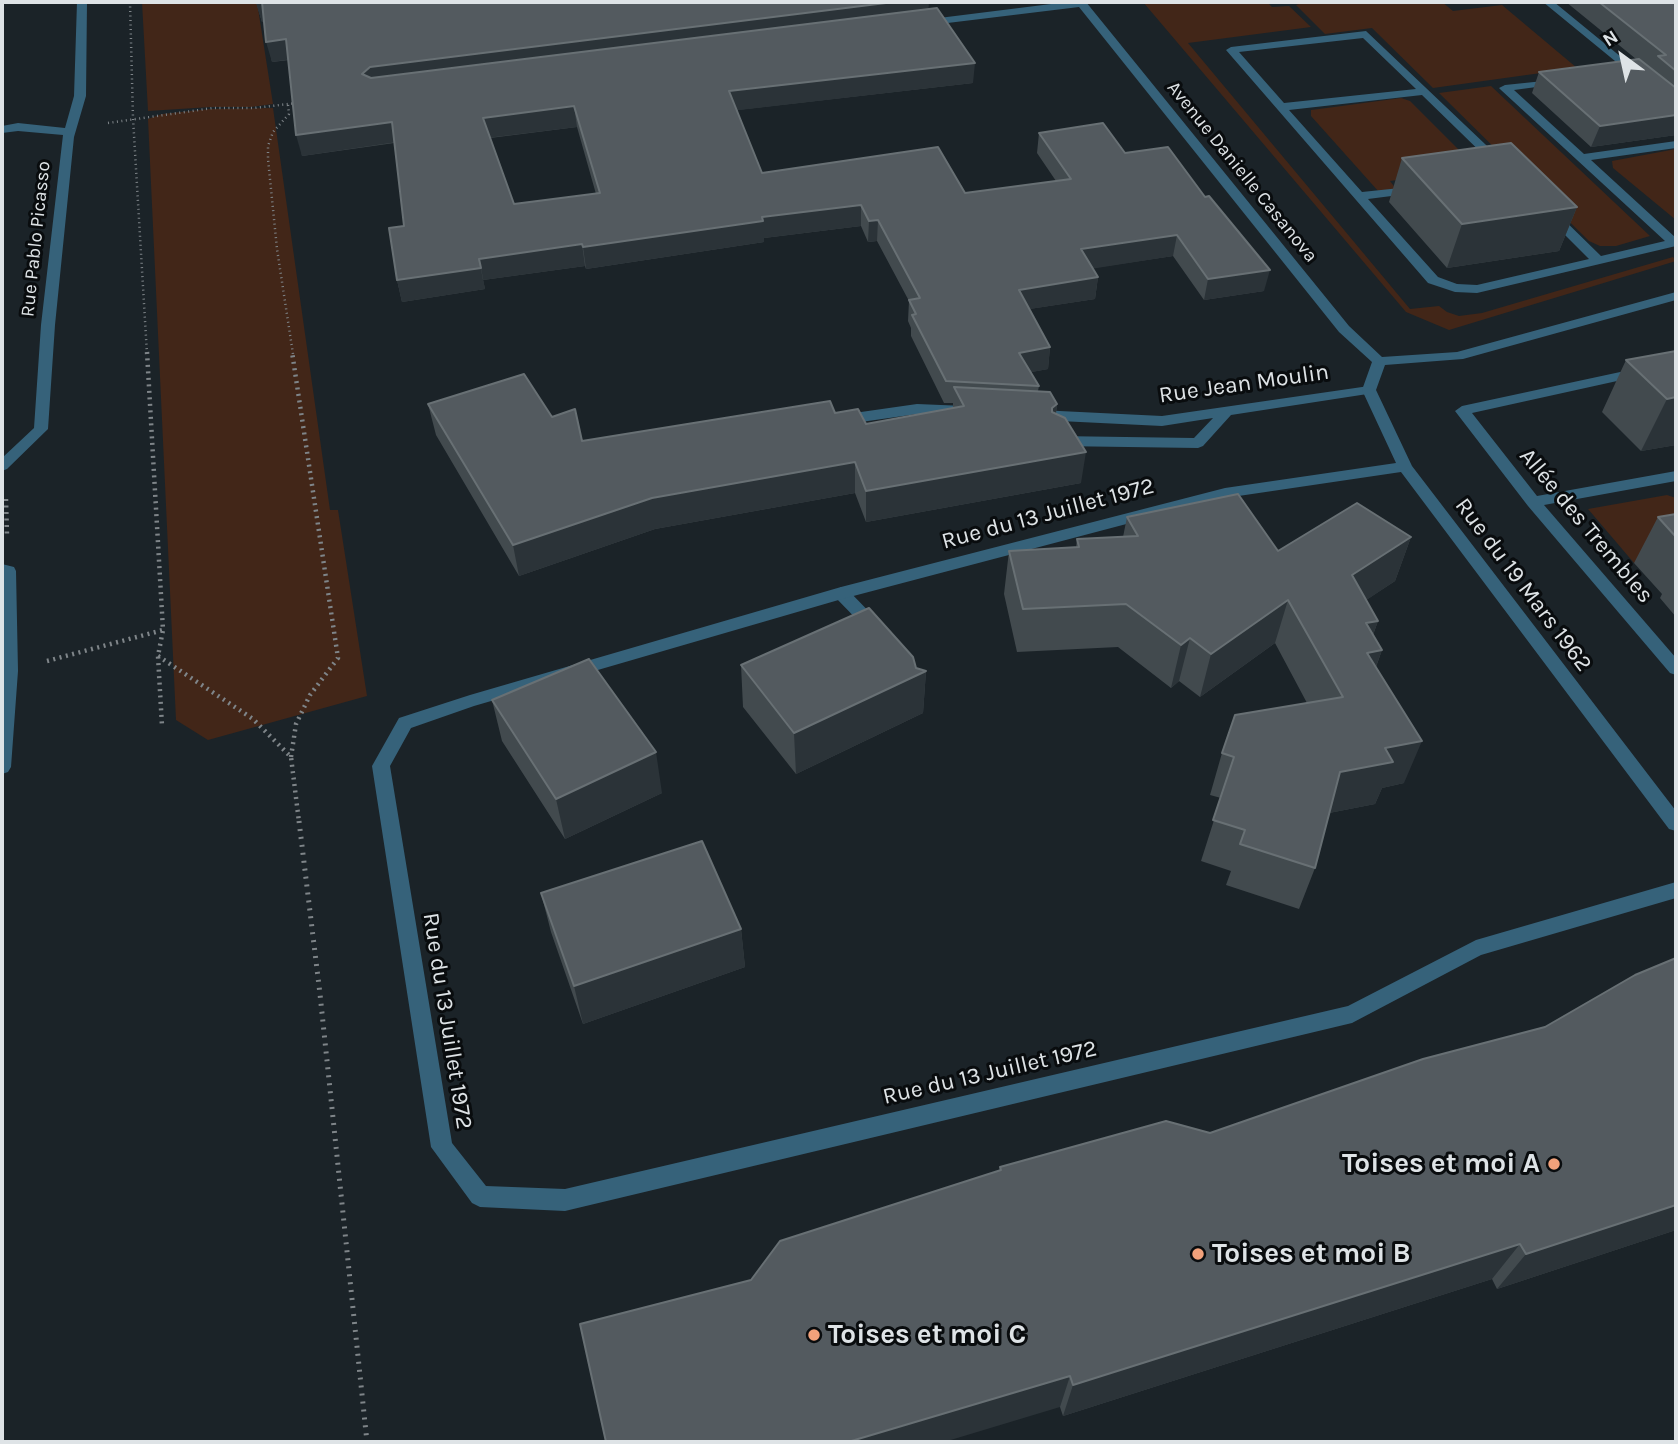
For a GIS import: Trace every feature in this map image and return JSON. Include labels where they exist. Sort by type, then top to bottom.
[{"type":"street","name":"Rue Pablo Picasso","points":[[3,465],[41,429],[48,325],[69,132],[80,96],[82,2]]},
{"type":"street","points":[[915,24],[1081,2]]},
{"type":"street","name":"Avenue Danielle Casanova","points":[[1081,2],[1344,328],[1379,360]]},
{"type":"street","points":[[1548,2],[1625,72],[1676,108]]},
{"type":"street","points":[[1511,175],[1366,34],[1231,50],[1433,280],[1455,288],[1477,289],[1675,244]]},
{"type":"street","points":[[1568,80],[1505,88],[1675,244]]},
{"type":"street","points":[[1281,107],[1424,91]]},
{"type":"street","points":[[2,129],[18,127],[69,132]]},
{"type":"street","points":[[1581,158],[1676,144]]},
{"type":"street","points":[[1359,196],[1428,187]]},
{"type":"street","points":[[1540,204],[1599,261]]},
{"type":"street","points":[[1369,390],[1379,360],[1458,356],[1676,296]]},
{"type":"street","name":"Allée des Trembles","points":[[1676,363],[1462,411],[1533,502],[1676,669]]},
{"type":"street","name":"Rue Jean Moulin","points":[[1023,414],[1162,421],[1369,390]]},
{"type":"street","name":"Rue du 19 Mars 1962","points":[[1369,390],[1405,467],[1676,824]]},
{"type":"street","points":[[824,422],[917,409],[983,412]]},
{"type":"street","points":[[1056,441],[1198,443],[1227,411]]},
{"type":"street","name":"Rue du 13 Juillet 1972","points":[[1405,467],[1225,493],[841,593],[470,701],[405,723],[381,766],[442,1147],[480,1196],[565,1200],[1352,1014],[1476,948],[1676,890]]},
{"type":"street","points":[[1533,502],[1676,476]]},
{"type":"street","points":[[2,768],[9,671],[5,571]]},
{"type":"street","points":[[841,593],[889,644]]},
{"type":"path","points":[[130,2],[133,118],[163,629],[158,656],[162,726]]},
{"type":"path","points":[[69,132],[133,118],[213,108],[300,103]]},
{"type":"path","points":[[288,105],[289,114],[273,132],[268,146],[268,159],[278,249],[338,657],[305,705],[296,724],[290,757],[321,1007],[367,1442]]},
{"type":"path","points":[[3,465],[5,571]]},
{"type":"path","points":[[9,671],[163,629]]},
{"type":"path","points":[[158,656],[253,719],[290,757]]},
{"type":"shaded area","points":[[142,2],[257,2],[273,104],[148,111]]},
{"type":"shaded area","points":[[1143,2],[1267,2],[1272,7],[1289,6],[1311,27],[1188,43],[1410,309],[1439,306],[1459,316],[1482,313],[1673,257],[1676,261],[1449,330],[1406,312]]},
{"type":"shaded area","points":[[1305,2],[1442,2],[1453,11],[1502,5],[1577,68],[1433,88],[1372,28],[1325,34],[1296,5]]},
{"type":"shaded area","points":[[1491,86],[1650,236],[1616,246],[1600,246],[1589,241],[1439,93]]},
{"type":"shaded area","points":[[1401,98],[1410,101],[1478,169],[1390,181],[1396,189],[1379,192],[1311,116],[1311,110]]},
{"type":"shaded area","points":[[273,108],[330,510],[338,510],[367,696],[208,740],[176,720],[148,119],[162,114],[210,109]]},
{"type":"shaded area","points":[[1676,149],[1676,220],[1613,168],[1612,161]]},
{"type":"shaded area","points":[[1667,495],[1676,498],[1676,554],[1634,563],[1588,509]]},
{"type":"building","points":[[262,2],[894,2],[370,67],[362,74],[371,78],[937,8],[975,63],[729,91],[762,173],[938,147],[965,193],[1071,179],[1039,133],[1103,123],[1125,153],[1168,147],[1205,197],[1209,196],[1270,270],[1208,279],[1177,235],[1081,249],[1098,277],[1019,290],[1050,347],[1019,353],[1039,386],[946,381],[912,315],[916,314],[909,300],[920,298],[878,220],[869,221],[861,205],[762,217],[763,221],[583,247],[582,244],[479,259],[481,268],[397,280],[389,228],[404,226],[392,122],[296,135],[286,39],[266,42]],"holes":[[[574,106],[600,193],[514,204],[483,118]]]},
{"type":"building","points":[[1599,2],[1676,2],[1676,71],[1658,56],[1666,55]]},
{"type":"building","points":[[1639,59],[1676,88],[1676,115],[1600,126],[1539,72]]},
{"type":"building","points":[[1511,143],[1577,207],[1462,224],[1402,158]]},
{"type":"building","points":[[1676,351],[1676,397],[1667,399],[1626,360]]},
{"type":"building","points":[[524,374],[552,417],[575,409],[582,441],[830,401],[835,413],[858,409],[866,424],[964,406],[954,387],[1050,392],[1057,404],[1052,408],[1052,412],[1065,418],[1086,452],[866,491],[855,462],[652,498],[513,545],[428,404]]},
{"type":"building","points":[[1238,494],[1278,551],[1357,503],[1411,537],[1352,575],[1378,621],[1366,623],[1382,650],[1367,653],[1422,741],[1385,748],[1393,762],[1340,772],[1315,868],[1240,844],[1245,830],[1213,820],[1234,757],[1222,753],[1235,715],[1343,697],[1288,600],[1211,654],[1190,638],[1181,645],[1126,604],[1023,609],[1009,551],[1079,547],[1077,539],[1138,536],[1127,517]]},
{"type":"building","points":[[1676,514],[1676,537],[1658,517]]},
{"type":"building","points":[[869,608],[913,657],[916,668],[926,671],[794,733],[741,665]]},
{"type":"building","points":[[589,659],[656,752],[556,799],[492,700]]},
{"type":"building","points":[[702,841],[741,929],[574,986],[541,893]]},
{"type":"building","points":[[1676,958],[1676,1205],[1526,1254],[1520,1244],[1073,1385],[1070,1376],[848,1442],[606,1442],[580,1324],[751,1280],[780,1241],[1001,1170],[1000,1167],[1166,1121],[1210,1133],[1423,1059],[1545,1027],[1635,975]]},
{"type":"place","name":"Toises et moi A","points":[[1554,1164]]},
{"type":"place","name":"Toises et moi B","points":[[1198,1254]]},
{"type":"place","name":"Toises et moi C","points":[[814,1335]]}]
